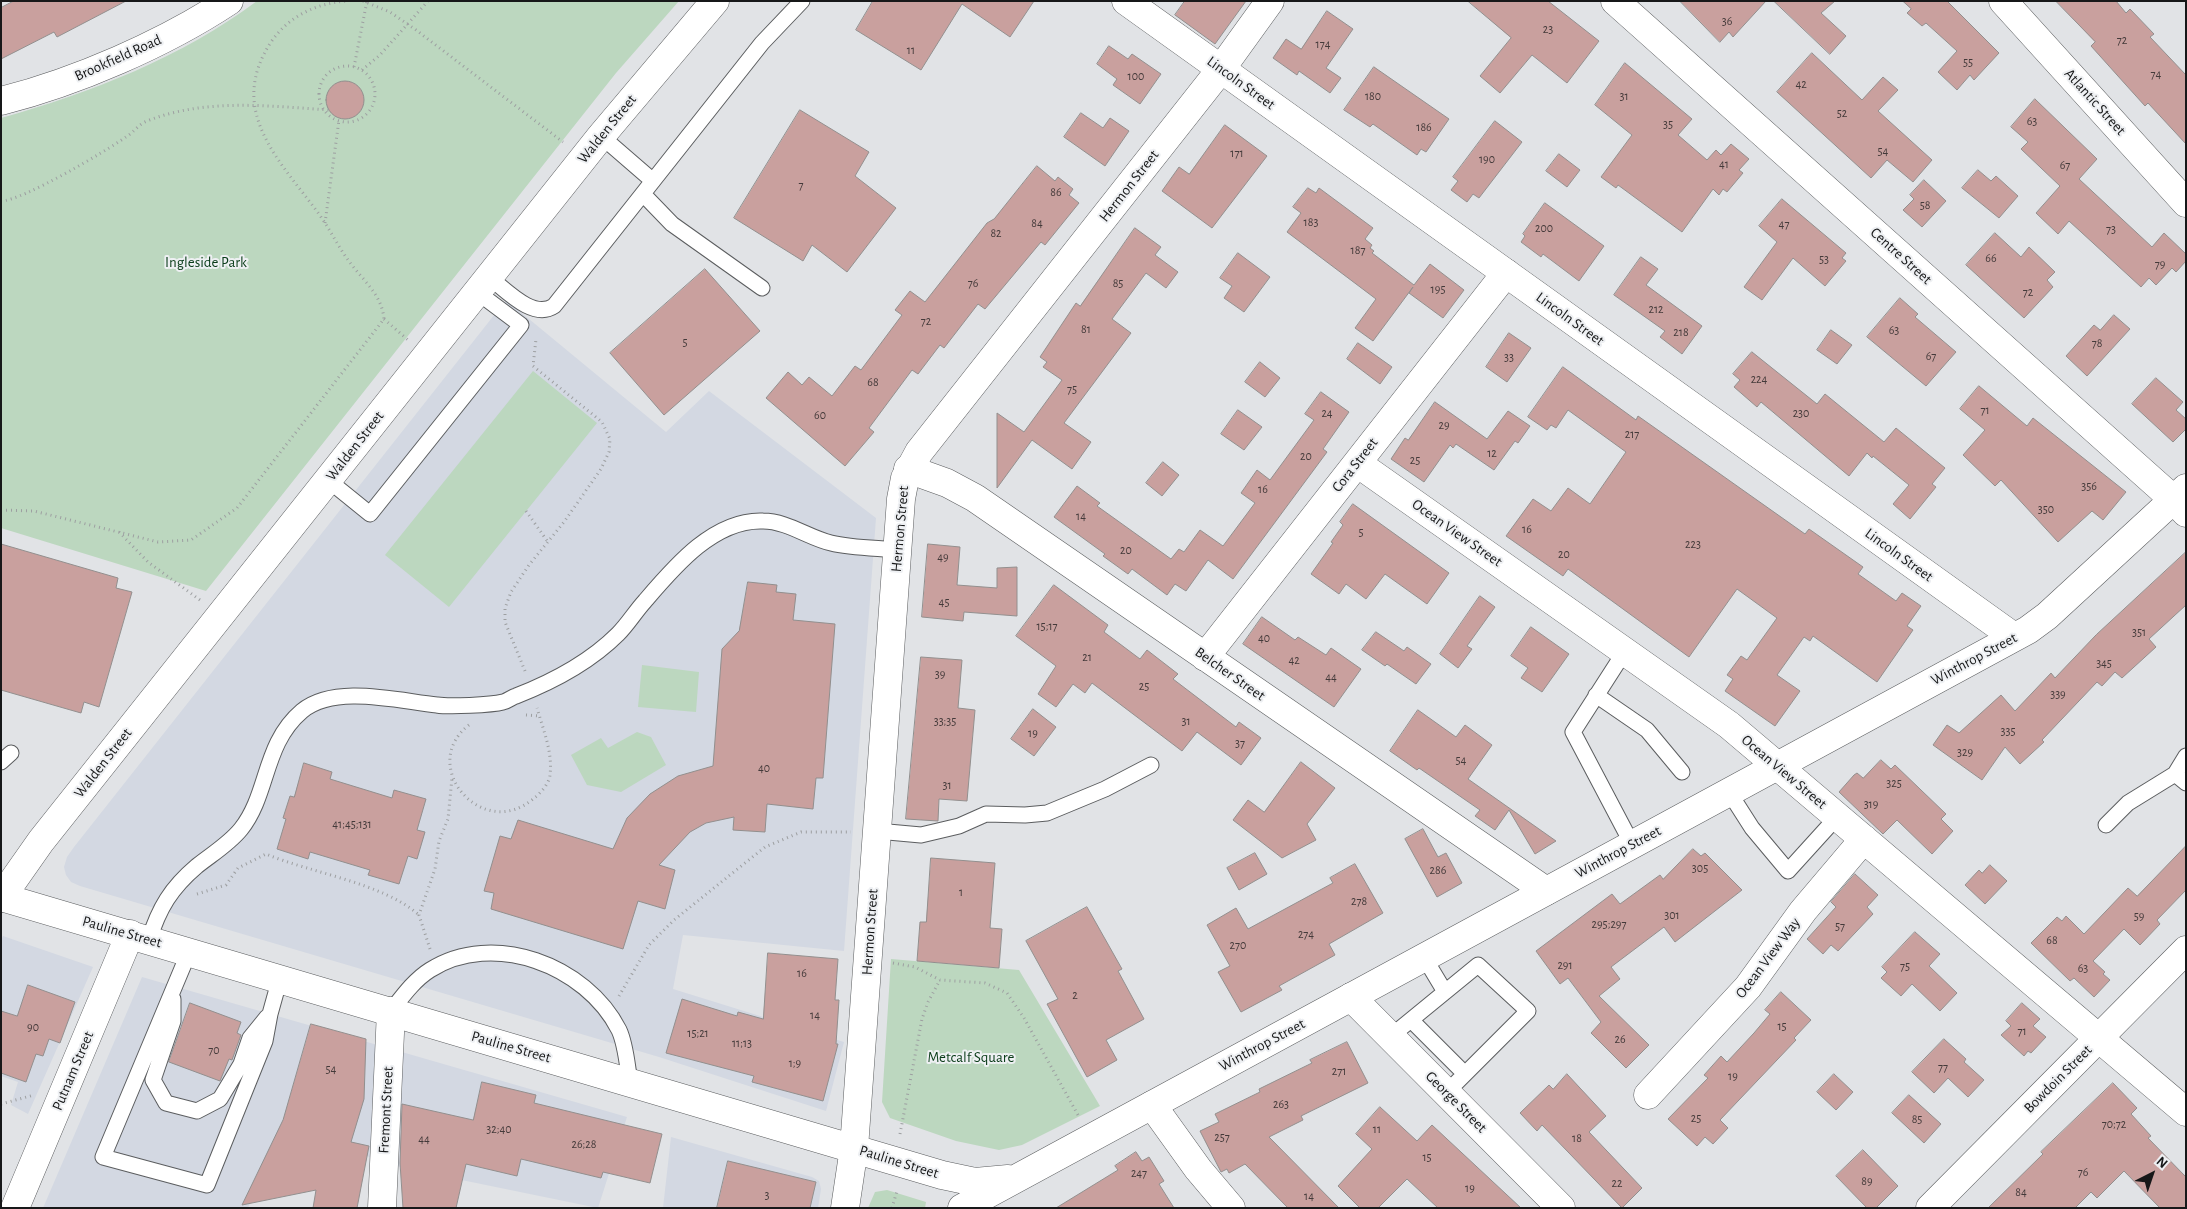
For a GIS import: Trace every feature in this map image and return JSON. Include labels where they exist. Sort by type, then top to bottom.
[{"type":"street","name":"Brookfield Road","points":[[1,102],[42,90],[93,70],[170,35],[229,1]]},
{"type":"street","name":"Walden Street","points":[[2,897],[41,841],[601,136],[715,1]]},
{"type":"street","name":"Lincoln Street","points":[[1126,1],[2014,637]]},
{"type":"street","name":"Hermon Street","points":[[854,1148],[902,493],[908,469],[919,452],[1221,69],[1270,1]]},
{"type":"street","name":"Centre Street","points":[[1615,1],[2182,500]]},
{"type":"street","name":"Atlantic Street","points":[[2012,4],[2186,203]]},
{"type":"street","name":"Cora Street","points":[[1205,657],[1506,273]]},
{"type":"street","name":"Ocean View Street","points":[[1357,463],[1718,717],[2186,1112]]},
{"type":"street","name":"Belcher Street","points":[[908,469],[947,483],[975,498],[1546,891]]},
{"type":"street","name":"Winthrop Street","points":[[1021,1175],[2014,637],[2047,616],[2182,500]]},
{"type":"street","name":"Ocean View Way","points":[[1648,1095],[1748,987],[1797,918],[1864,839]]},
{"type":"street","name":"Pauline Street","points":[[2,897],[965,1180],[994,1182],[1021,1175]]},
{"type":"street","name":"Putnam Street","points":[[15,1208],[139,937]]},
{"type":"street","name":"Bowdoin Street","points":[[1930,1208],[2186,950]]},
{"type":"street","name":"George Street","points":[[1351,997],[1400,1029],[1446,1093],[1561,1208]]},
{"type":"street","name":"Fremont Street","points":[[382,1208],[390,1011]]},
{"type":"street","points":[[1152,1105],[1198,1168],[1231,1208]]},
{"type":"street","points":[[845,1208],[854,1148]]},
{"type":"street","points":[[962,1208],[1021,1175]]},
{"type":"lane","points":[[483,285],[539,311],[547,310],[554,306],[762,43],[802,1]]},
{"type":"lane","points":[[601,136],[654,181]]},
{"type":"lane","points":[[643,194],[672,224],[762,288]]},
{"type":"lane","points":[[328,480],[370,514],[521,325],[483,285]]},
{"type":"lane","points":[[139,937],[174,889],[242,828],[256,801],[271,754],[286,730],[302,712],[314,704],[334,697],[402,698],[438,706],[503,702],[532,691],[602,649],[630,622],[644,602],[686,557],[722,530],[737,524],[765,520],[832,544],[898,550]]},
{"type":"lane","points":[[1625,652],[1573,732],[1632,844]]},
{"type":"lane","points":[[1596,695],[1648,730],[1682,772]]},
{"type":"lane","points":[[1,751],[11,754],[1,762]]},
{"type":"lane","points":[[2106,825],[2128,803],[2180,779],[2186,756]]},
{"type":"lane","points":[[877,833],[921,835],[958,826],[986,814],[1025,815],[1047,813],[1105,789],[1151,765]]},
{"type":"lane","points":[[1729,792],[1752,828],[1788,871],[1837,817]]},
{"type":"lane","points":[[189,952],[103,1157],[207,1185],[265,1041],[280,978]]},
{"type":"lane","points":[[390,1011],[418,980],[437,966],[459,957],[523,956],[558,970],[574,979],[609,1015],[619,1031],[630,1082]]},
{"type":"lane","points":[[1424,957],[1445,992]]},
{"type":"lane","points":[[1446,1093],[1465,1074],[1528,1011],[1478,965],[1400,1029],[1465,1074]]},
{"type":"lane","points":[[173,993],[173,1021],[154,1080],[166,1103],[197,1111],[220,1099],[242,1064],[250,1038],[270,1014]]},
{"type":"path","points":[[1,510],[34,512],[65,521],[117,530],[158,542],[191,540],[237,508],[302,422],[349,366],[384,318],[378,297],[350,263],[325,223],[263,135],[254,106],[254,76],[265,51],[280,29],[305,11],[330,2],[348,1]]},
{"type":"path","points":[[362,70],[380,54],[428,1]]},
{"type":"path","points":[[354,67],[365,2],[390,12],[407,24],[584,158]]},
{"type":"path","points":[[354,67],[362,70],[373,84],[374,100],[370,109],[356,120],[338,120],[323,109],[319,91],[321,82],[335,68],[354,67]]},
{"type":"path","points":[[1,201],[8,201],[30,192],[126,137],[146,121],[173,113],[229,104],[329,110]]},
{"type":"path","points":[[325,223],[338,120]]},
{"type":"path","points":[[452,775],[463,794],[474,804],[486,810],[507,812],[531,802],[540,794],[550,778],[547,742],[532,691],[505,622],[505,608],[511,592],[601,469],[609,452],[610,439],[602,422],[533,366],[537,332]]},
{"type":"path","points":[[526,511],[548,542]]},
{"type":"path","points":[[117,530],[148,562],[220,616]]},
{"type":"path","points":[[524,715],[540,716]]},
{"type":"path","points":[[437,966],[419,915],[435,869],[439,841],[448,819],[452,775],[450,763],[458,738],[476,720]]},
{"type":"path","points":[[609,1015],[649,945],[674,920],[765,847],[801,832],[834,830],[877,833]]},
{"type":"path","points":[[193,895],[226,885],[238,868],[266,854],[293,865],[380,892],[419,915]]},
{"type":"path","points":[[890,963],[915,967],[940,980],[985,983],[1006,994],[1024,1018],[1080,1120]]},
{"type":"path","points":[[900,1134],[922,1019],[928,1002],[940,980]]},
{"type":"path","points":[[1,1104],[41,1093]]},
{"type":"path","points":[[892,1208],[897,1191]]},
{"type":"shaded area","points":[[506,300],[666,432],[709,391],[876,518],[844,951],[683,935],[673,989],[844,1042],[826,1111],[659,1057],[80,886],[71,882],[66,875],[64,867],[67,857],[74,847]]},
{"type":"shaded area","points":[[3,936],[93,967],[28,1114],[11,1105],[18,1082],[1,1076],[1,940]]},
{"type":"shaded area","points":[[142,977],[627,1117],[598,1208],[403,1168],[284,1129],[248,1208],[43,1208]]},
{"type":"shaded area","points":[[671,1137],[812,1177],[819,1181],[821,1189],[818,1208],[663,1208]]},
{"type":"green space","name":"Ingleside Park","points":[[257,1],[679,1],[616,73],[206,591],[1,528],[1,118],[68,97],[135,71],[198,39]]},
{"type":"green space","points":[[533,371],[597,423],[449,607],[385,555]]},
{"type":"green space","points":[[642,665],[699,672],[696,712],[638,707]]},
{"type":"green space","points":[[637,732],[651,737],[666,765],[621,792],[587,785],[571,755],[601,738],[608,748]]},
{"type":"green space","name":"Metcalf Square","points":[[891,959],[1019,970],[1100,1106],[1022,1145],[999,1150],[956,1141],[890,1118],[882,1102]]},
{"type":"green space","points":[[887,1190],[926,1202],[925,1208],[868,1208],[875,1192]]},
{"type":"building","points":[[14,1],[126,1],[57,37],[54,32],[1,59],[1,8]]},
{"type":"building","points":[[873,1],[1034,1],[1010,37],[962,4],[921,70],[856,30]]},
{"type":"building","points":[[1185,1],[1246,1],[1215,44],[1175,15]]},
{"type":"building","points":[[1468,1],[1548,1],[1599,41],[1567,83],[1532,55],[1500,93],[1480,76],[1511,38]]},
{"type":"building","points":[[1680,1],[1766,1],[1733,37],[1729,32],[1720,42]]},
{"type":"building","points":[[1774,1],[1835,1],[1821,13],[1846,36],[1830,54]]},
{"type":"building","points":[[1903,1],[1947,1],[1999,53],[1974,80],[1970,75],[1957,90],[1938,72],[1957,51],[1926,23],[1922,26],[1907,13],[1911,9]]},
{"type":"building","points":[[2056,1],[2116,1],[2126,13],[2130,9],[2154,34],[2150,37],[2186,75],[2186,144],[2148,103],[2145,106],[2091,46],[2095,42]]},
{"type":"building","points":[[1327,11],[1353,29],[1326,68],[1341,78],[1330,93],[1299,71],[1297,75],[1273,58],[1286,39],[1301,49]]},
{"type":"building","points":[[1109,46],[1128,59],[1132,54],[1161,74],[1140,104],[1113,85],[1117,79],[1097,64]]},
{"type":"building","points":[[1812,53],[1862,100],[1883,77],[1898,90],[1878,111],[1932,160],[1913,182],[1887,160],[1871,178],[1777,92]]},
{"type":"building","points":[[1625,63],[1692,119],[1678,135],[1707,160],[1716,150],[1721,155],[1731,144],[1749,159],[1739,170],[1743,173],[1727,192],[1723,189],[1719,195],[1713,189],[1682,232],[1618,185],[1616,188],[1601,177],[1632,135],[1595,105]]},
{"type":"building","points":[[1374,67],[1449,119],[1426,152],[1421,149],[1417,155],[1373,124],[1370,127],[1344,110]]},
{"type":"building","points":[[345,81],[359,86],[364,100],[359,114],[345,119],[331,114],[326,100],[331,86]]},
{"type":"building","points":[[2035,99],[2097,159],[2079,179],[2152,247],[2164,233],[2186,254],[2186,261],[2176,272],[2172,268],[2156,285],[2149,278],[2141,287],[2069,221],[2058,234],[2036,213],[2060,186],[2021,149],[2028,142],[2011,127]]},
{"type":"building","points":[[800,110],[869,152],[855,176],[896,208],[847,272],[812,245],[803,261],[734,218]]},
{"type":"building","points":[[1081,113],[1103,128],[1110,118],[1129,131],[1105,166],[1064,137]]},
{"type":"building","points":[[1495,121],[1522,142],[1479,198],[1473,194],[1467,202],[1451,190],[1458,181],[1453,177]]},
{"type":"building","points":[[1225,125],[1267,156],[1212,228],[1162,191],[1179,167],[1189,174]]},
{"type":"building","points":[[1559,154],[1580,170],[1567,187],[1546,171]]},
{"type":"building","points":[[1037,166],[1055,181],[1058,177],[1073,189],[1069,195],[1079,203],[1045,245],[1041,242],[985,309],[978,304],[944,348],[940,345],[918,374],[912,370],[869,428],[874,432],[845,466],[766,398],[788,372],[802,385],[809,377],[832,396],[855,366],[861,370],[902,315],[895,310],[910,291],[925,302],[987,223],[994,219]]},
{"type":"building","points":[[1978,170],[1991,181],[1996,176],[2018,196],[1999,218],[1962,188]]},
{"type":"building","points":[[1924,180],[1946,201],[1922,227],[1903,210],[1914,199],[1910,195]]},
{"type":"building","points":[[1308,188],[1316,193],[1319,188],[1373,228],[1365,239],[1372,245],[1370,248],[1374,251],[1372,253],[1414,285],[1430,264],[1464,290],[1443,318],[1409,293],[1413,287],[1373,341],[1355,328],[1376,299],[1287,232],[1301,213],[1293,207]]},
{"type":"building","points":[[1782,199],[1846,253],[1842,258],[1846,261],[1825,286],[1793,258],[1762,300],[1744,287],[1777,242],[1759,226]]},
{"type":"building","points":[[1545,203],[1604,246],[1579,281],[1543,254],[1541,257],[1521,242],[1525,236],[1523,234]]},
{"type":"building","points":[[1135,228],[1161,247],[1155,255],[1178,272],[1166,288],[1146,273],[1112,319],[1131,333],[1064,423],[1091,442],[1072,469],[1032,440],[997,488],[997,413],[1024,432],[1062,380],[1043,367],[1047,362],[1040,357],[1076,303],[1080,306]]},
{"type":"building","points":[[1995,233],[2021,257],[2029,247],[2055,272],[2047,280],[2053,287],[2024,318],[1966,265]]},
{"type":"building","points":[[1238,253],[1270,277],[1244,312],[1224,298],[1232,286],[1220,278]]},
{"type":"building","points":[[1641,257],[1658,269],[1646,285],[1702,326],[1682,354],[1660,337],[1665,331],[1614,295]]},
{"type":"building","points":[[705,269],[760,331],[664,415],[610,353]]},
{"type":"building","points":[[1900,298],[1918,314],[1915,317],[1956,352],[1926,386],[1867,337]]},
{"type":"building","points":[[2114,315],[2130,329],[2087,376],[2066,356],[2094,325],[2100,330]]},
{"type":"building","points":[[1831,330],[1852,345],[1837,364],[1817,350]]},
{"type":"building","points":[[1509,333],[1531,348],[1507,382],[1486,367]]},
{"type":"building","points":[[1358,343],[1392,367],[1380,384],[1347,359]]},
{"type":"building","points":[[1752,352],[1817,404],[1825,394],[1884,442],[1896,428],[1945,468],[1932,484],[1936,487],[1910,519],[1893,504],[1909,485],[1873,456],[1872,458],[1867,453],[1849,476],[1761,402],[1757,407],[1734,387],[1740,380],[1733,374]]},
{"type":"building","points":[[1260,362],[1280,378],[1265,397],[1245,382]]},
{"type":"building","points":[[1563,367],[1636,420],[1638,416],[1805,534],[1809,529],[1863,567],[1858,574],[1896,601],[1902,593],[1921,606],[1907,626],[1913,630],[1877,682],[1813,636],[1810,641],[1804,637],[1777,675],[1800,691],[1775,726],[1725,691],[1733,679],[1727,675],[1741,656],[1747,660],[1777,618],[1737,589],[1689,657],[1568,569],[1563,576],[1506,536],[1533,499],[1551,511],[1568,488],[1590,504],[1626,452],[1568,410],[1556,428],[1551,425],[1547,430],[1528,417]]},
{"type":"building","points":[[2156,378],[2183,402],[2176,410],[2186,419],[2186,429],[2173,442],[2132,404]]},
{"type":"building","points":[[1979,386],[2027,426],[2033,418],[2126,492],[2103,520],[2092,511],[2058,542],[2001,480],[1995,486],[1963,455],[1985,430],[1960,409]]},
{"type":"building","points":[[1321,392],[1349,412],[1323,449],[1327,452],[1233,579],[1208,560],[1186,591],[1175,584],[1167,595],[1132,569],[1128,574],[1103,556],[1105,554],[1054,517],[1077,486],[1100,503],[1097,506],[1171,559],[1179,549],[1184,552],[1200,530],[1223,546],[1255,503],[1241,493],[1257,470],[1270,480],[1314,420],[1305,414]]},
{"type":"building","points":[[1435,402],[1487,439],[1508,411],[1530,426],[1518,443],[1515,441],[1494,470],[1456,444],[1453,448],[1450,445],[1424,482],[1391,459],[1405,438],[1408,440]]},
{"type":"building","points":[[1238,410],[1262,427],[1244,450],[1221,434]]},
{"type":"building","points":[[1163,462],[1179,475],[1162,496],[1146,483]]},
{"type":"building","points":[[1353,504],[1449,573],[1427,604],[1385,574],[1366,599],[1346,584],[1339,594],[1311,574],[1333,543],[1331,542],[1343,525],[1340,522]]},
{"type":"building","points":[[1,544],[118,578],[116,588],[132,592],[99,707],[84,702],[81,713],[1,690]]},
{"type":"building","points":[[928,544],[960,547],[957,585],[997,588],[997,568],[1017,567],[1017,616],[964,612],[963,621],[922,617]]},
{"type":"building","points":[[2186,552],[2186,605],[2149,639],[2156,647],[2122,678],[2115,672],[2102,686],[2097,682],[2042,740],[2044,742],[2020,764],[2005,747],[1982,780],[1933,745],[1947,725],[1959,733],[2001,695],[2015,711],[2051,673],[2055,678],[2096,635]]},
{"type":"building","points":[[748,582],[777,585],[776,592],[796,594],[793,620],[835,624],[823,778],[816,778],[813,809],[767,804],[765,832],[733,830],[734,817],[706,823],[690,832],[659,865],[675,870],[665,909],[638,901],[623,949],[491,909],[494,893],[484,891],[500,836],[511,839],[518,820],[613,849],[627,818],[650,794],[678,776],[713,766],[722,649],[739,631]]},
{"type":"building","points":[[1054,585],[1108,625],[1104,632],[1140,659],[1147,650],[1178,674],[1173,679],[1236,727],[1239,722],[1261,738],[1241,765],[1197,732],[1182,751],[1092,683],[1085,693],[1073,684],[1056,707],[1038,694],[1056,666],[1016,636]]},
{"type":"building","points":[[1480,596],[1495,607],[1467,646],[1472,649],[1458,668],[1440,654]]},
{"type":"building","points":[[1262,617],[1295,640],[1298,637],[1326,655],[1331,648],[1361,669],[1334,707],[1243,644]]},
{"type":"building","points":[[1531,627],[1569,654],[1542,692],[1521,678],[1528,668],[1511,656]]},
{"type":"building","points":[[1376,632],[1404,651],[1407,647],[1431,664],[1416,684],[1362,650]]},
{"type":"building","points":[[921,657],[962,660],[958,708],[975,710],[967,801],[939,799],[938,821],[906,819]]},
{"type":"building","points":[[1033,709],[1056,727],[1034,756],[1011,739]]},
{"type":"building","points":[[1418,710],[1456,737],[1465,725],[1492,745],[1468,779],[1556,841],[1535,854],[1509,810],[1495,830],[1475,816],[1480,810],[1419,768],[1417,770],[1390,751]]},
{"type":"building","points":[[1881,760],[1891,769],[1895,765],[1946,814],[1941,819],[1953,831],[1932,854],[1897,820],[1883,834],[1839,792],[1854,775],[1857,773],[1863,778]]},
{"type":"building","points":[[1301,762],[1335,788],[1307,824],[1316,840],[1282,858],[1233,820],[1248,800],[1264,812]]},
{"type":"building","points":[[304,763],[332,772],[330,779],[392,798],[394,790],[426,799],[417,830],[425,832],[417,859],[408,856],[399,884],[368,875],[370,870],[310,852],[308,859],[277,849],[286,819],[283,818],[290,796],[294,797]]},
{"type":"building","points":[[1423,829],[1438,857],[1446,853],[1462,883],[1437,897],[1405,839]]},
{"type":"building","points":[[2186,846],[2186,890],[2157,920],[2160,924],[2140,945],[2124,929],[2093,961],[2105,972],[2103,974],[2110,980],[2094,997],[2074,978],[2070,981],[2031,943],[2057,917],[2062,921],[2066,916],[2084,934],[2128,888],[2137,896]]},
{"type":"building","points":[[1693,849],[1701,856],[1705,853],[1742,890],[1675,942],[1664,927],[1611,967],[1620,979],[1599,996],[1649,1045],[1626,1068],[1591,1033],[1601,1022],[1568,978],[1560,984],[1536,951],[1612,894],[1620,904],[1660,875],[1663,879]]},
{"type":"building","points":[[1255,853],[1267,874],[1239,890],[1227,868]]},
{"type":"building","points":[[931,858],[995,863],[990,928],[1002,929],[999,968],[917,961],[920,922],[926,922]]},
{"type":"building","points":[[1355,864],[1383,913],[1329,944],[1335,955],[1279,986],[1282,990],[1241,1012],[1218,972],[1230,966],[1207,925],[1236,908],[1248,929],[1333,883],[1330,878]]},
{"type":"building","points":[[1990,865],[2007,881],[1985,904],[1965,885],[1979,870],[1982,873]]},
{"type":"building","points":[[1855,874],[1878,895],[1867,907],[1873,914],[1838,951],[1831,945],[1823,954],[1807,939],[1836,907],[1831,902]]},
{"type":"building","points":[[1087,907],[1122,969],[1118,971],[1144,1019],[1106,1040],[1117,1060],[1087,1077],[1047,1004],[1058,999],[1026,941]]},
{"type":"building","points":[[1915,932],[1940,954],[1929,966],[1957,993],[1940,1011],[1912,984],[1901,996],[1881,978],[1887,972],[1882,967]]},
{"type":"building","points":[[768,953],[838,959],[835,1000],[839,1000],[836,1044],[838,1044],[823,1101],[752,1082],[754,1076],[666,1053],[682,999],[737,1016],[738,1012],[763,1019]]},
{"type":"building","points":[[28,985],[75,1002],[60,1043],[49,1039],[43,1056],[36,1054],[26,1082],[1,1073],[1,1011],[17,1016]]},
{"type":"building","points":[[1781,992],[1811,1020],[1794,1038],[1796,1040],[1720,1120],[1728,1128],[1713,1144],[1705,1137],[1697,1146],[1668,1119],[1708,1078],[1704,1075],[1721,1056],[1727,1062],[1754,1033],[1770,1014],[1765,1010]]},
{"type":"building","points":[[190,1003],[241,1022],[237,1033],[241,1035],[232,1060],[229,1059],[220,1081],[169,1062]]},
{"type":"building","points":[[2022,1003],[2040,1019],[2033,1026],[2046,1037],[2031,1053],[2028,1051],[2024,1056],[2001,1035],[2011,1026],[2006,1021]]},
{"type":"building","points":[[311,1024],[366,1039],[364,1099],[351,1142],[369,1146],[357,1208],[313,1208],[316,1190],[242,1205],[283,1120]]},
{"type":"building","points":[[1944,1039],[1966,1059],[1964,1062],[1984,1080],[1968,1097],[1948,1078],[1934,1093],[1912,1072]]},
{"type":"building","points":[[1347,1042],[1368,1083],[1301,1116],[1303,1120],[1269,1137],[1339,1208],[1288,1208],[1245,1164],[1229,1173],[1227,1169],[1221,1172],[1200,1131],[1219,1122],[1215,1114],[1260,1092],[1259,1089],[1312,1063],[1310,1060]]},
{"type":"building","points":[[1567,1074],[1606,1116],[1589,1132],[1642,1188],[1622,1208],[1542,1125],[1537,1131],[1520,1113],[1549,1085],[1553,1089]]},
{"type":"building","points":[[1834,1074],[1853,1092],[1836,1110],[1817,1092]]},
{"type":"building","points":[[482,1082],[536,1095],[534,1103],[662,1134],[650,1183],[603,1172],[601,1178],[521,1159],[517,1176],[466,1164],[456,1208],[403,1208],[400,1163],[402,1104],[473,1120]]},
{"type":"building","points":[[2113,1083],[2137,1108],[2131,1114],[2151,1136],[2148,1138],[2186,1177],[2186,1208],[2160,1208],[2124,1171],[2097,1198],[2091,1192],[2075,1208],[1988,1208],[2043,1154],[2041,1152]]},
{"type":"building","points":[[1909,1095],[1941,1124],[1924,1143],[1892,1113]]},
{"type":"building","points":[[1380,1107],[1417,1141],[1432,1125],[1521,1208],[1438,1208],[1407,1179],[1378,1208],[1360,1208],[1338,1186],[1372,1149],[1356,1134]]},
{"type":"building","points":[[1863,1150],[1898,1186],[1876,1208],[1867,1208],[1836,1176]]},
{"type":"building","points":[[1136,1152],[1142,1161],[1149,1157],[1164,1181],[1159,1184],[1174,1208],[1056,1208],[1118,1170],[1115,1166]]},
{"type":"building","points":[[728,1161],[816,1182],[810,1208],[717,1208]]}]
